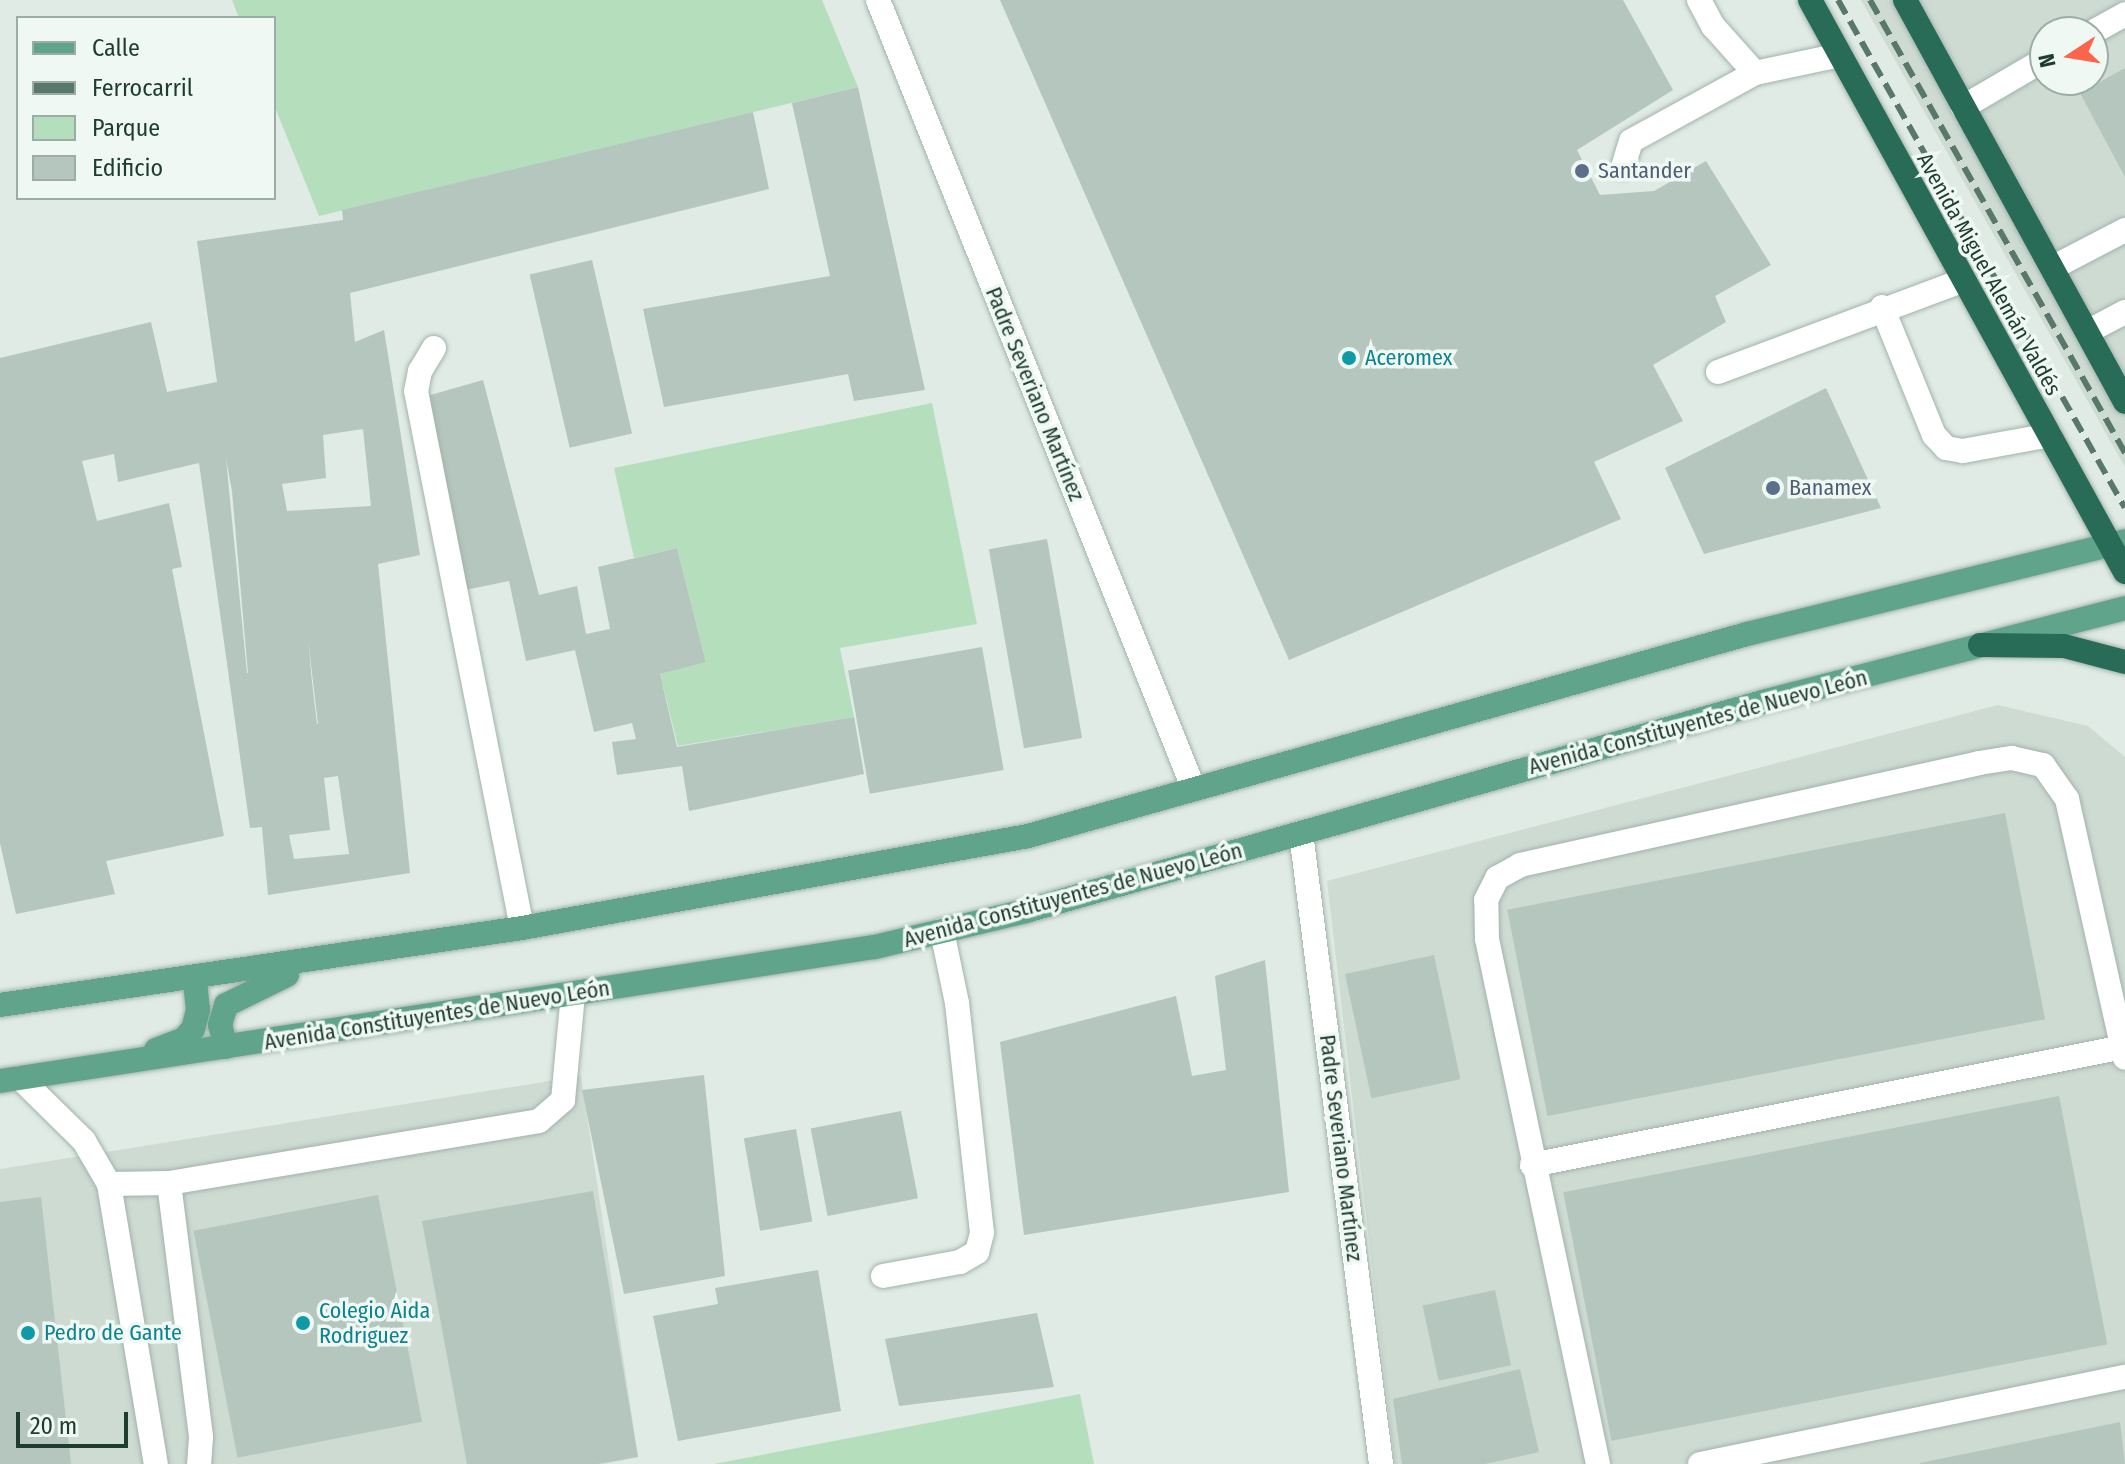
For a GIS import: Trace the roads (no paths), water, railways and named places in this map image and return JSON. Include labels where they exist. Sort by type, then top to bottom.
[{"type":"highway","name":"Avenida Miguel Alemán Valdés","points":[[1810,0],[1962,281],[2050,435],[2117,542],[2125,572]]},
{"type":"highway","points":[[1905,0],[2123,395]]},
{"type":"highway","points":[[1980,645],[2064,646],[2125,662]]},
{"type":"main road","points":[[0,1005],[195,980],[358,951],[522,928],[970,849],[1747,634],[2117,542]]},
{"type":"main road","name":"Avenida Constituyentes de Nuevo León","points":[[10,1080],[875,947],[2125,608]]},
{"type":"main road","points":[[226,1047],[220,1025],[226,1005],[266,983],[358,951]]},
{"type":"main road","points":[[100,1067],[184,1039],[198,1010],[195,980]]},
{"type":"street","name":"Padre Severiano Martínez","points":[[878,0],[1193,787]]},
{"type":"street","points":[[1699,0],[1713,26],[1755,73]]},
{"type":"street","points":[[1623,167],[1631,141],[1755,73],[1840,55]]},
{"type":"street","points":[[1963,107],[2029,68]]},
{"type":"street","points":[[2052,268],[2125,230]]},
{"type":"street","points":[[1718,372],[1882,307],[1962,281]]},
{"type":"street","points":[[1882,307],[1934,435],[1946,448],[1963,451],[2050,435]]},
{"type":"street","points":[[2087,332],[2125,312]]},
{"type":"street","points":[[434,348],[420,371],[416,391],[522,928]]},
{"type":"street","points":[[1532,1165],[2124,1052],[2067,799],[2043,765],[2012,758],[1979,763],[1520,865],[1497,878],[1486,900],[1487,939],[1532,1165],[1598,1464]]},
{"type":"street","name":"Padre Severiano Martínez","points":[[1301,833],[1381,1464]]},
{"type":"street","points":[[883,1276],[960,1262],[977,1252],[982,1233],[957,1003],[942,931]]},
{"type":"street","points":[[109,1184],[153,1179],[169,1183],[539,1121],[563,1100],[573,994]]},
{"type":"street","points":[[10,1080],[84,1141],[109,1184],[156,1464]]},
{"type":"street","points":[[169,1183],[201,1437],[199,1464]]},
{"type":"street","points":[[1700,1464],[2125,1377]]},
{"type":"railway","points":[[1838,0],[2125,508]]},
{"type":"railway","points":[[1870,0],[2125,453]]},
{"type":"place","name":"Santander","points":[[1582,171]]},
{"type":"place","name":"Aceromex","points":[[1349,358]]},
{"type":"place","name":"Banamex","points":[[1773,488]]},
{"type":"place","name":"Colegio Aida Rodriguez","points":[[303,1323]]},
{"type":"place","name":"Pedro de Gante","points":[[28,1333]]}]
